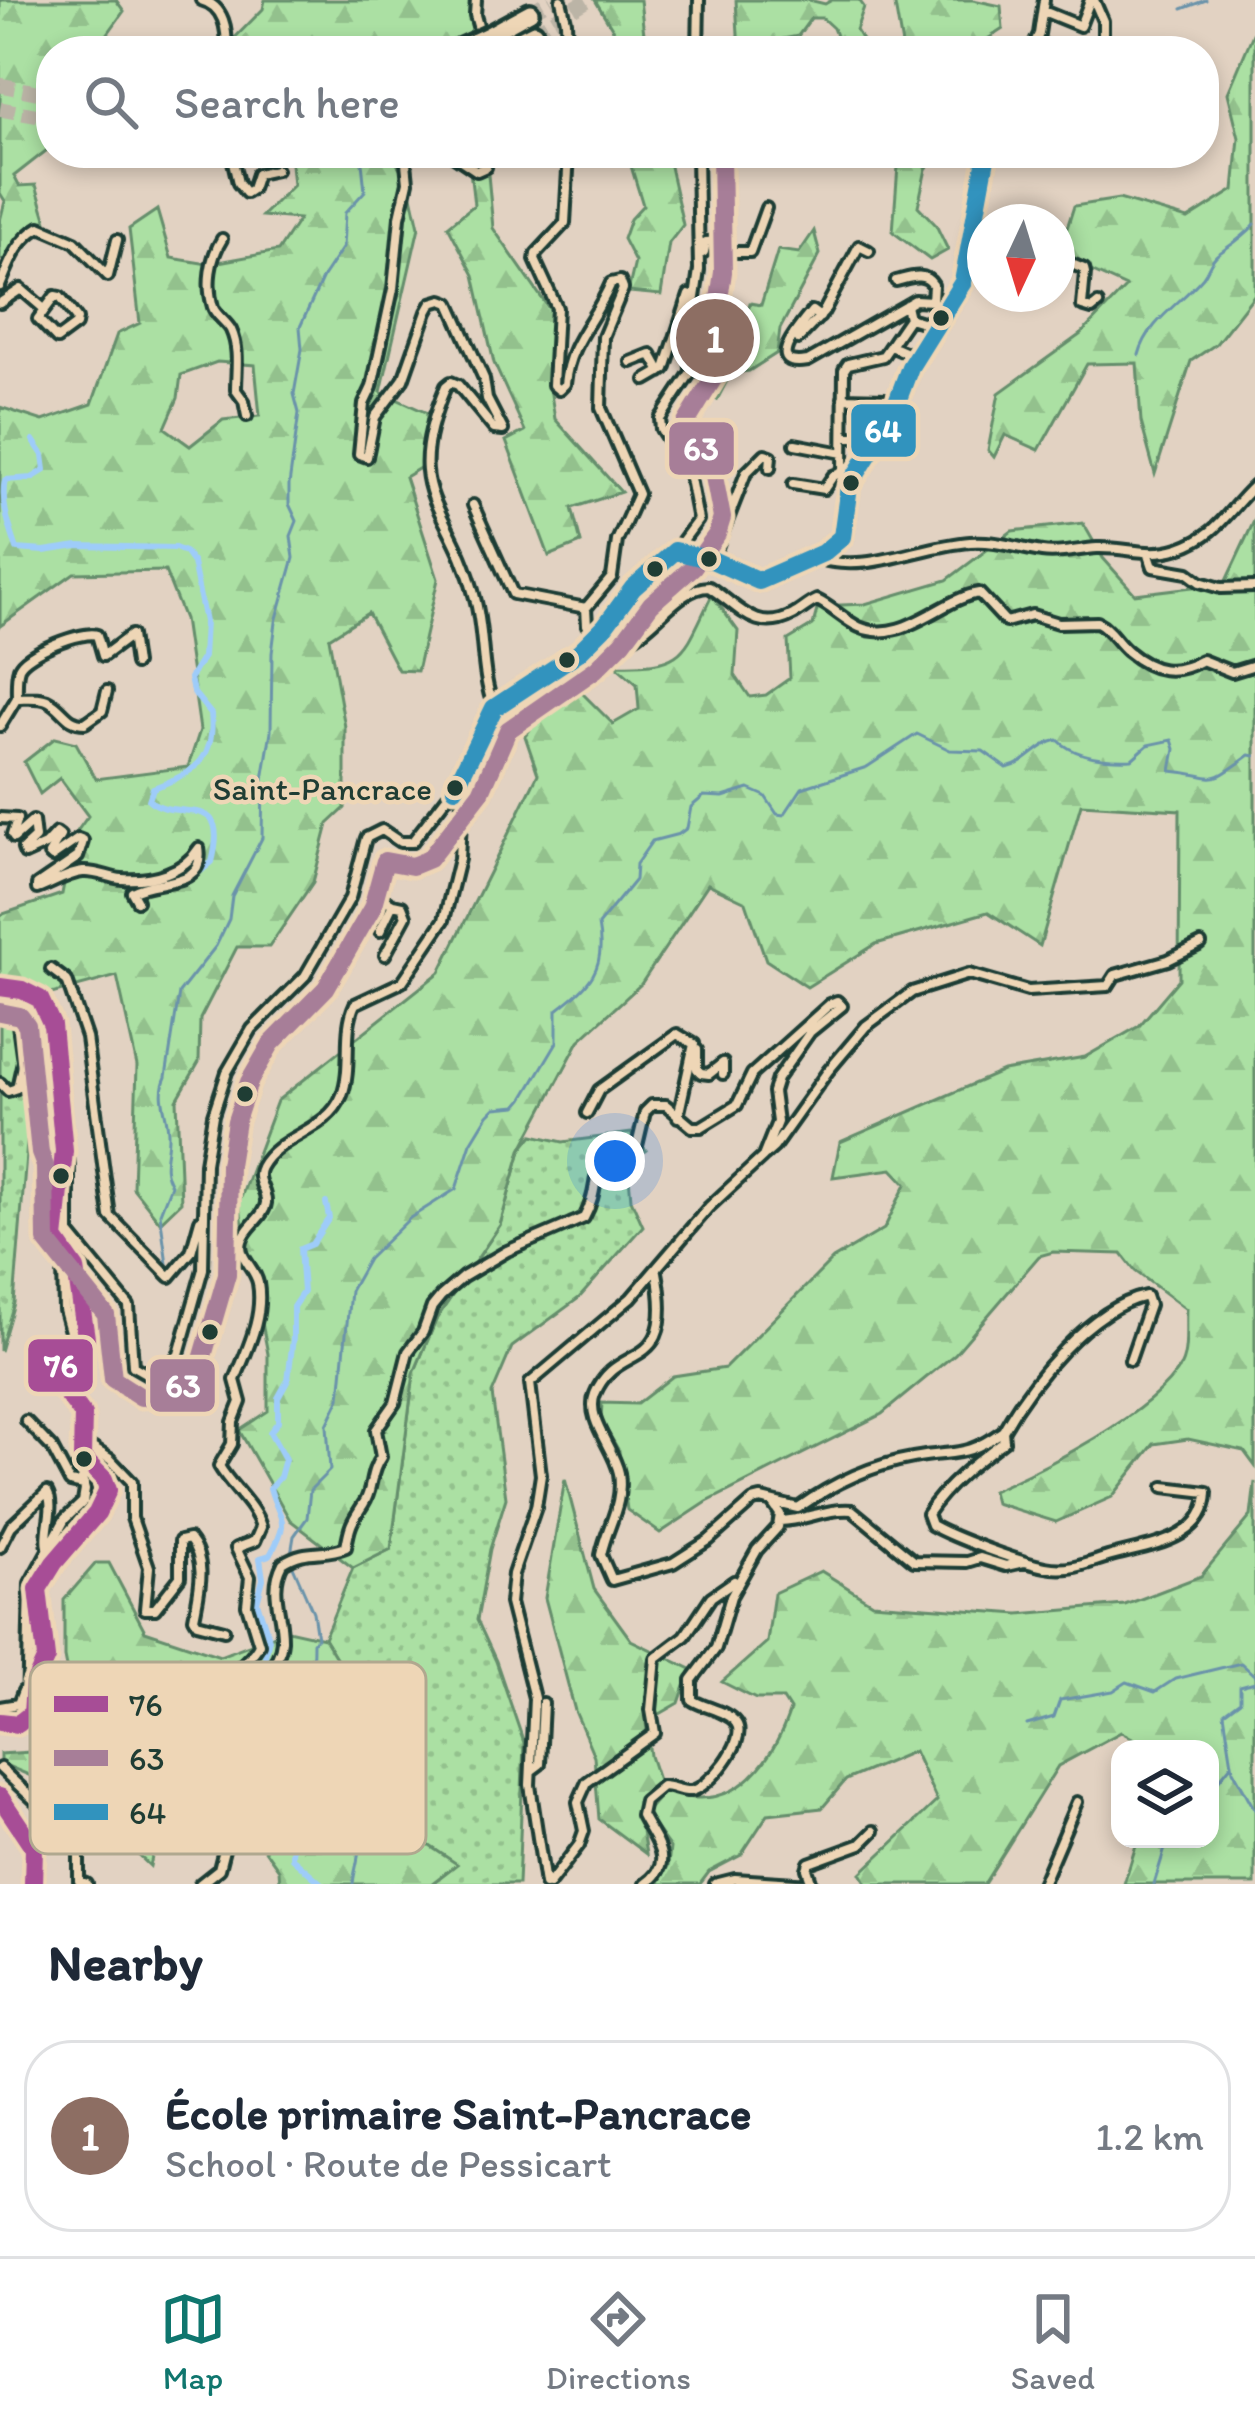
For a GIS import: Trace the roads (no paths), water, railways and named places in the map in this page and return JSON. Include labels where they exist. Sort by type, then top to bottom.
[{"type":"highway","points":[[492,36],[530,12]]},
{"type":"highway","points":[[526,36],[534,32]]},
{"type":"street","points":[[201,0],[222,14],[225,36]]},
{"type":"street","points":[[476,0],[481,36]]},
{"type":"street","points":[[561,0],[566,36]]},
{"type":"street","points":[[698,36],[699,0]]},
{"type":"street","points":[[1038,36],[1044,0]]},
{"type":"street","points":[[1043,11],[1080,26],[1092,0]]},
{"type":"street","points":[[1092,0],[1102,21],[1102,36]]},
{"type":"street","points":[[234,168],[247,193],[256,174],[277,170]]},
{"type":"street","points":[[407,168],[393,290],[364,404],[359,454],[368,457],[375,417],[403,380],[427,311],[432,303],[450,303],[503,430],[494,429],[451,382],[428,436],[427,487],[470,575],[483,632],[482,668],[494,708]]},
{"type":"street","points":[[568,168],[565,224],[535,260],[557,308],[553,385],[559,390],[566,384],[575,342],[601,309],[611,283],[620,281],[623,289],[603,337],[602,408],[638,494],[617,541],[612,577],[586,608],[592,639],[602,646],[644,632],[695,587],[709,587],[747,618],[760,622],[794,614],[817,600],[861,628],[871,629],[917,624],[946,603],[980,593],[1006,622],[1032,616],[1058,623],[1097,622],[1130,653],[1172,672],[1202,660],[1232,672],[1255,665]]},
{"type":"street","points":[[64,1151],[69,1157],[69,1233],[129,1306],[131,1361],[139,1371],[153,1376],[165,1373],[179,1354],[204,1262],[204,1170],[211,1127],[238,1049],[305,976],[350,898],[366,838],[382,830],[410,843],[455,788],[494,708],[566,662],[592,639],[633,588],[696,525],[699,510],[685,463],[660,418],[690,376],[699,255],[697,168]]},
{"type":"street","points":[[978,204],[984,168]]},
{"type":"street","points":[[699,255],[713,239],[720,241],[724,252],[750,252],[766,208]]},
{"type":"street","points":[[0,286],[14,254],[40,227],[75,242],[108,276],[117,240]]},
{"type":"street","points":[[222,239],[213,254],[213,307],[231,329],[238,356],[236,390],[247,416]]},
{"type":"street","points":[[797,339],[820,316],[860,246],[869,251]]},
{"type":"street","points":[[675,551],[712,560],[759,581],[814,557],[842,538],[847,493],[854,477],[891,418],[906,374],[961,287],[967,265]]},
{"type":"street","points":[[1075,265],[1085,273],[1082,306],[1092,309],[1098,304]]},
{"type":"street","points":[[896,281],[928,278],[933,285],[932,302]]},
{"type":"street","points":[[0,303],[13,290],[21,289],[43,308]]},
{"type":"street","points":[[646,380],[661,372],[685,317],[688,295]]},
{"type":"street","points":[[60,297],[76,325],[52,338],[38,319],[43,308],[60,297]]},
{"type":"street","points":[[820,316],[812,311],[788,340],[789,359],[808,362],[845,337],[921,299],[946,311]]},
{"type":"street","points":[[843,472],[845,367],[883,356],[909,318],[906,305]]},
{"type":"street","points":[[909,318],[928,323]]},
{"type":"street","points":[[890,346],[910,353]]},
{"type":"street","points":[[631,362],[651,354],[661,372]]},
{"type":"street","points":[[844,398],[886,399]]},
{"type":"street","points":[[844,437],[865,437]]},
{"type":"street","points":[[795,444],[843,453]]},
{"type":"street","points":[[712,560],[746,472],[765,454],[771,456],[770,468]]},
{"type":"street","points":[[793,484],[824,489],[833,476],[843,472],[854,477]]},
{"type":"street","points":[[814,557],[851,564],[972,542],[1047,553],[1097,548],[1149,555],[1218,529],[1237,499],[1255,485]]},
{"type":"street","points":[[472,505],[515,596],[586,608]]},
{"type":"street","points":[[1149,555],[1154,568],[1188,574],[1221,588],[1255,587]]},
{"type":"street","points":[[0,726],[17,698],[20,667],[29,656],[84,632],[97,635],[103,656],[131,635],[136,664]]},
{"type":"street","points":[[17,698],[43,698],[70,721],[85,724],[102,711],[107,691]]},
{"type":"street","points":[[243,1662],[259,1644],[246,1601],[250,1577],[236,1548],[255,1541],[261,1526],[255,1511],[219,1466],[232,1444],[233,1421],[242,1402],[235,1379],[250,1352],[256,1314],[257,1282],[241,1244],[265,1208],[261,1168],[285,1145],[329,1116],[343,1093],[355,1004],[402,982],[445,917],[459,859],[462,801],[455,788]]},
{"type":"street","points":[[0,818],[17,819],[14,838],[34,823],[35,838],[23,849],[25,854],[45,845],[56,833],[60,836],[49,854],[52,857],[78,839],[83,841],[78,856],[37,885],[38,889],[78,872],[101,872],[118,879],[169,874],[194,858],[199,848],[199,866],[192,875],[140,887],[134,899]]},
{"type":"street","points":[[380,897],[402,906],[406,916],[386,955]]},
{"type":"street","points":[[380,931],[393,904]]},
{"type":"street","points":[[547,1884],[530,1785],[533,1698],[510,1591],[536,1508],[541,1475],[529,1386],[537,1374],[657,1272],[710,1207],[774,1148],[866,1026],[911,992],[969,974],[1028,991],[1108,986],[1115,975],[1168,960],[1201,944]]},
{"type":"street","points":[[52,969],[67,980],[86,1037],[112,1220],[170,1277],[191,1252],[205,1209]]},
{"type":"street","points":[[0,987],[22,990],[45,1006],[59,1085],[64,1151],[55,1232],[70,1339],[65,1345],[32,1340]]},
{"type":"street","points":[[272,1662],[282,1635],[274,1588],[278,1573],[303,1551],[346,1547],[349,1524],[364,1504],[370,1475],[381,1457],[376,1430],[394,1402],[408,1352],[441,1296],[463,1276],[507,1251],[584,1218],[603,1161],[613,1152],[637,1146],[645,1112],[652,1105],[666,1106],[696,1128],[734,1107],[747,1080],[764,1062],[838,1001],[842,1010],[810,1032],[776,1082],[778,1118],[763,1156]]},
{"type":"street","points":[[0,1084],[8,1091],[16,1088],[23,1060],[18,1024],[22,1020],[43,1047],[51,1085],[59,1085]]},
{"type":"street","points":[[587,1112],[598,1090],[672,1035],[680,1034],[694,1043],[699,1071],[709,1074],[723,1063],[723,1074]]},
{"type":"street","points":[[678,1117],[694,1043]]},
{"type":"street","points":[[30,1662],[30,1583],[65,1519],[83,1502],[78,1464],[83,1415],[55,1379],[60,1366],[78,1354],[86,1338],[75,1264],[57,1246]]},
{"type":"street","points":[[657,1272],[657,1336],[643,1354],[611,1372],[593,1400],[593,1414],[611,1448],[620,1482],[619,1508],[604,1539],[602,1565],[616,1581],[664,1567],[709,1540],[752,1501],[799,1508],[858,1474],[909,1458],[965,1454],[1003,1431],[1047,1370],[1080,1335],[1114,1310],[1146,1296],[1149,1305],[1130,1360]]},
{"type":"street","points":[[26,1421],[52,1448],[70,1482],[84,1485]]},
{"type":"street","points":[[1003,1431],[1004,1441],[950,1484],[927,1520],[940,1530],[1025,1561],[1071,1570],[1165,1544],[1198,1520],[1208,1494],[1164,1487]]},
{"type":"street","points":[[83,1442],[110,1459],[131,1482],[131,1518],[149,1567],[146,1609],[154,1609],[177,1582],[180,1541],[186,1538],[195,1544],[201,1577],[195,1621],[224,1630]]},
{"type":"street","points":[[44,1662],[38,1588],[52,1563],[101,1511],[108,1497],[107,1483],[82,1457]]},
{"type":"street","points":[[0,1547],[11,1526],[46,1492],[51,1502],[49,1549]]},
{"type":"street","points":[[770,1502],[781,1521]]},
{"type":"street","points":[[781,1521],[817,1511],[852,1510],[914,1561],[980,1558],[1006,1566],[1025,1561]]},
{"type":"street","points":[[645,1884],[658,1874],[663,1858],[660,1844],[641,1815],[644,1801],[662,1786],[693,1791],[700,1787],[728,1758],[739,1736],[736,1722],[696,1703],[692,1680],[716,1648],[742,1574],[781,1521]]},
{"type":"street","points":[[547,1884],[579,1845],[584,1832],[578,1802],[587,1782],[655,1733],[651,1711],[656,1658],[686,1636],[711,1598],[742,1574]]},
{"type":"street","points":[[0,1720],[23,1716],[30,1662]]},
{"type":"street","points":[[0,1708],[15,1706],[25,1690]]},
{"type":"street","points":[[531,1771],[540,1764],[543,1703]]},
{"type":"street","points":[[0,1720],[18,1724],[30,1715]]},
{"type":"street","points":[[0,1768],[30,1795]]},
{"type":"street","points":[[0,1797],[30,1839]]},
{"type":"street","points":[[1042,1884],[1077,1802]]},
{"type":"street","points":[[715,1884],[735,1879],[812,1884],[809,1863],[861,1844],[874,1831]]},
{"type":"street","points":[[33,1884],[37,1854]]},
{"type":"street","points":[[82,1854],[79,1880],[87,1884]]},
{"type":"street","points":[[200,1884],[219,1869],[223,1854]]},
{"type":"waterway","points":[[1182,9],[1206,0]]},
{"type":"waterway","points":[[167,1264],[160,1213],[171,1185],[165,1166],[168,1128],[162,1092],[179,993],[216,946],[229,919],[232,896],[262,838],[272,653],[294,558],[291,536],[297,521],[289,504],[289,485],[299,413],[294,394],[302,349],[300,327],[343,247],[345,213],[365,191],[363,168]]},
{"type":"waterway","points":[[1139,355],[1150,332],[1203,277],[1215,256],[1255,224]]},
{"type":"waterway","points":[[33,440],[43,455],[45,470],[32,478],[5,480],[5,506],[17,549],[175,548],[193,563],[205,622],[203,657],[190,678],[193,692],[211,714],[210,743],[199,763],[153,788],[149,800],[161,807],[198,812],[214,824],[212,862],[195,876]]},
{"type":"waterway","points":[[291,1554],[294,1536],[307,1518],[310,1490],[330,1470],[327,1425],[340,1398],[350,1291],[368,1259],[410,1218],[456,1189],[471,1143],[488,1115],[495,1108],[517,1106],[523,1099],[557,1042],[557,1010],[593,975],[600,954],[598,925],[635,880],[636,864],[652,841],[687,828],[691,807],[704,796],[723,797],[749,789],[765,796],[777,814],[784,815],[802,788],[867,767],[917,734],[950,750],[983,751],[1007,768],[1058,740],[1083,754],[1122,759],[1132,759],[1148,745],[1172,740],[1171,771],[1212,777],[1255,756]]},
{"type":"waterway","points":[[265,1656],[269,1639],[257,1602],[263,1579],[260,1558],[270,1555],[281,1533],[282,1520],[270,1488],[280,1477],[285,1459],[270,1432],[278,1422],[278,1398],[288,1380],[293,1307],[303,1292],[300,1249],[312,1244],[329,1218],[326,1203]]},
{"type":"waterway","points":[[292,1564],[313,1612],[317,1638],[312,1662]]},
{"type":"waterway","points":[[1027,1725],[1054,1717],[1060,1700],[1113,1691],[1127,1682],[1155,1692],[1175,1679],[1241,1663],[1255,1676]]},
{"type":"waterway","points":[[1255,1682],[1240,1686],[1240,1701],[1224,1713],[1233,1770],[1255,1810]]},
{"type":"waterway","points":[[1219,1780],[1231,1765]]},
{"type":"waterway","points":[[1154,1884],[1165,1848]]},
{"type":"waterway","points":[[292,1854],[322,1884]]},
{"type":"waterway","points":[[353,1884],[359,1854]]},
{"type":"tunnel","points":[[530,12],[551,0]]},
{"type":"tunnel","points":[[534,32],[588,0]]},
{"type":"tunnel","points":[[0,85],[36,92]]},
{"type":"tunnel","points":[[0,109],[36,115]]},
{"type":"place","name":"École primaire Saint-Pancrace","points":[[715,338]]},
{"type":"place","name":"Saint-Pancrace","points":[[455,788]]}]
